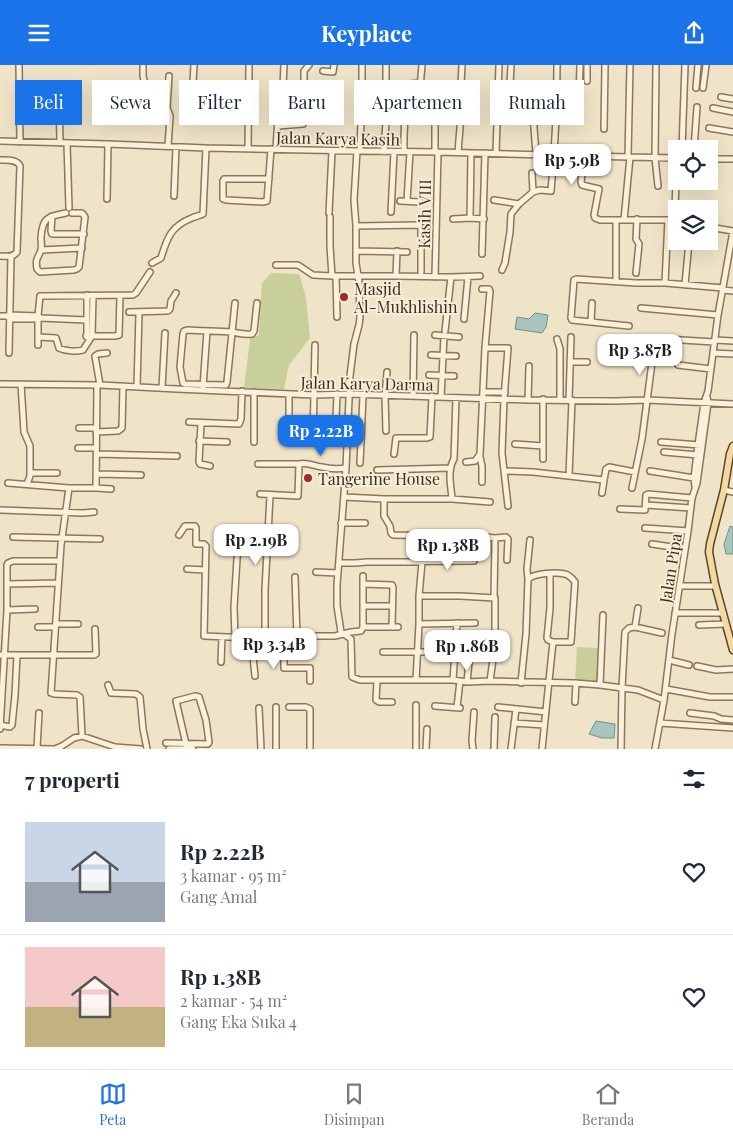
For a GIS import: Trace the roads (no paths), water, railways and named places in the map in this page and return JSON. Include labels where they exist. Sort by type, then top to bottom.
[{"type":"main road","points":[[732,647],[715,587],[709,552],[733,446]]},
{"type":"street","points":[[19,65],[20,142]]},
{"type":"street","points":[[143,65],[144,80]]},
{"type":"street","points":[[193,80],[194,65]]},
{"type":"street","points":[[249,65],[249,80]]},
{"type":"street","points":[[283,80],[284,65]]},
{"type":"street","points":[[304,80],[304,71],[309,65]]},
{"type":"street","points":[[324,71],[334,71],[334,65]]},
{"type":"street","points":[[362,65],[362,80]]},
{"type":"street","points":[[384,152],[386,65]]},
{"type":"street","points":[[420,80],[422,65]]},
{"type":"street","points":[[461,80],[462,65]]},
{"type":"street","points":[[496,153],[499,65]]},
{"type":"street","points":[[510,80],[511,65]]},
{"type":"street","points":[[502,270],[510,232],[511,214],[533,192],[540,190],[550,191],[555,155],[557,65]]},
{"type":"street","points":[[580,65],[580,80]]},
{"type":"street","points":[[587,65],[587,81]]},
{"type":"street","points":[[604,129],[605,65]]},
{"type":"street","points":[[624,220],[629,157],[630,65]]},
{"type":"street","points":[[656,65],[655,157],[658,186]]},
{"type":"street","points":[[682,140],[685,65]]},
{"type":"street","points":[[696,88],[698,65]]},
{"type":"street","points":[[704,88],[706,65]]},
{"type":"street","points":[[168,146],[170,116],[167,108],[169,76]]},
{"type":"street","points":[[721,97],[733,99]]},
{"type":"street","points":[[695,140],[697,107]]},
{"type":"street","points":[[714,108],[733,112]]},
{"type":"street","points":[[60,125],[60,143]]},
{"type":"street","points":[[248,125],[248,149]]},
{"type":"street","points":[[269,179],[224,179],[223,199],[267,201],[278,125]]},
{"type":"street","points":[[362,125],[354,200],[356,263],[360,295],[359,325],[354,344],[350,376],[337,606],[341,632],[351,639],[352,677],[360,680],[377,681],[453,680],[467,682],[576,683],[644,692],[664,700]]},
{"type":"street","points":[[404,125],[404,137],[407,152],[407,201]]},
{"type":"street","name":"Kasih VIII","points":[[435,277],[436,125]]},
{"type":"street","points":[[458,152],[460,125]]},
{"type":"street","points":[[534,125],[536,154]]},
{"type":"street","points":[[709,128],[733,132]]},
{"type":"street","name":"Jalan Karya Kasih","points":[[0,141],[206,148],[668,158]]},
{"type":"street","points":[[67,143],[69,211]]},
{"type":"street","points":[[108,144],[108,199]]},
{"type":"street","points":[[174,195],[176,147]]},
{"type":"street","points":[[152,263],[161,258],[172,230],[183,222],[203,215],[206,148]]},
{"type":"street","points":[[332,151],[330,246],[337,317]]},
{"type":"street","points":[[390,212],[394,152]]},
{"type":"street","points":[[470,218],[471,153]]},
{"type":"street","points":[[482,254],[485,153]]},
{"type":"street","points":[[584,156],[582,185],[599,189],[595,218],[600,220],[668,220],[665,283]]},
{"type":"street","points":[[718,159],[733,159]]},
{"type":"street","points":[[0,160],[16,162],[20,166],[18,250],[16,255],[0,256]]},
{"type":"street","points":[[532,173],[533,192]]},
{"type":"street","points":[[494,200],[519,204]]},
{"type":"street","points":[[400,201],[420,202]]},
{"type":"street","points":[[69,211],[85,215],[78,269],[38,271],[36,263],[41,250],[43,224],[46,219],[52,216],[69,211]]},
{"type":"street","points":[[52,216],[52,235],[84,234]]},
{"type":"street","points":[[454,219],[484,219]]},
{"type":"street","points":[[636,273],[639,244],[636,239],[637,219]]},
{"type":"street","points":[[616,220],[616,281]]},
{"type":"street","points":[[356,226],[421,226],[421,272]]},
{"type":"street","points":[[707,399],[712,353],[733,231],[718,228]]},
{"type":"street","points":[[41,250],[82,248]]},
{"type":"street","points":[[685,285],[688,250]]},
{"type":"street","points":[[356,251],[407,252]]},
{"type":"street","points":[[396,251],[396,276]]},
{"type":"street","points":[[9,353],[11,256]]},
{"type":"street","points":[[276,265],[298,265],[313,275],[480,277]]},
{"type":"street","points":[[726,269],[733,269]]},
{"type":"street","points":[[38,345],[41,295],[120,296],[135,294],[150,271]]},
{"type":"street","points":[[441,397],[444,334],[451,277]]},
{"type":"street","points":[[464,319],[468,277]]},
{"type":"street","points":[[628,326],[572,320],[574,280],[665,283],[733,291]]},
{"type":"street","points":[[482,289],[490,291],[485,348],[480,457],[482,483]]},
{"type":"street","points":[[129,312],[169,311],[172,298],[176,293]]},
{"type":"street","points":[[89,338],[86,320],[90,296]]},
{"type":"street","points":[[38,337],[56,338],[61,350],[82,350],[89,338],[90,296]]},
{"type":"street","points":[[89,338],[119,335],[120,296]]},
{"type":"street","points":[[234,303],[232,332],[226,384],[223,386],[202,387],[183,383],[180,367],[182,334],[184,331],[232,332],[249,334],[253,333],[257,303]]},
{"type":"street","points":[[591,322],[592,303]]},
{"type":"street","points":[[641,308],[718,315]]},
{"type":"street","points":[[137,387],[139,313]]},
{"type":"street","points":[[0,316],[86,320]]},
{"type":"street","points":[[202,387],[207,331]]},
{"type":"street","points":[[162,388],[165,333]]},
{"type":"street","points":[[435,335],[444,334],[459,337]]},
{"type":"street","points":[[413,397],[414,335]]},
{"type":"street","points":[[569,476],[571,337]]},
{"type":"street","points":[[557,339],[560,349],[560,399]]},
{"type":"street","points":[[666,339],[733,341]]},
{"type":"street","points":[[314,345],[314,441]]},
{"type":"street","points":[[485,348],[508,348],[502,453],[508,506]]},
{"type":"street","points":[[96,488],[96,430],[99,385],[94,356],[98,353],[107,353]]},
{"type":"street","points":[[712,353],[733,355]]},
{"type":"street","points":[[431,355],[456,356]]},
{"type":"street","points":[[632,488],[642,439],[653,355]]},
{"type":"street","points":[[570,362],[587,362]]},
{"type":"street","points":[[678,365],[710,369]]},
{"type":"street","points":[[528,399],[529,366]]},
{"type":"street","points":[[386,431],[387,372]]},
{"type":"street","points":[[429,375],[454,376]]},
{"type":"street","points":[[21,384],[24,430],[30,446],[30,473],[27,484]]},
{"type":"street","name":"Jalan Karya Darma","points":[[0,385],[202,387],[289,394],[456,398],[483,395],[528,399],[615,401],[707,399],[733,404]]},
{"type":"street","points":[[79,428],[118,431],[122,428],[123,386]]},
{"type":"street","points":[[189,422],[239,424],[241,419],[242,391]]},
{"type":"street","points":[[254,392],[254,442]]},
{"type":"street","points":[[289,394],[289,430]]},
{"type":"street","points":[[335,441],[337,395]]},
{"type":"street","points":[[360,463],[363,396]]},
{"type":"street","points":[[394,454],[396,438],[430,437],[432,396]]},
{"type":"street","points":[[452,499],[450,468],[454,459],[456,398]]},
{"type":"street","points":[[543,459],[544,399]]},
{"type":"street","name":"Jalan Pipa","points":[[656,749],[707,399]]},
{"type":"street","points":[[201,423],[198,462],[210,467]]},
{"type":"street","points":[[199,441],[227,441]]},
{"type":"street","points":[[661,442],[700,445]]},
{"type":"street","points":[[515,444],[543,446]]},
{"type":"street","points":[[78,448],[96,447]]},
{"type":"street","points":[[664,451],[698,455],[697,483],[695,487]]},
{"type":"street","points":[[97,454],[177,456]]},
{"type":"street","points":[[466,462],[475,461],[480,457]]},
{"type":"street","points":[[258,464],[308,463],[320,467],[346,469]]},
{"type":"street","points":[[260,494],[298,496],[299,464]]},
{"type":"street","points":[[602,493],[606,469],[609,467],[635,472]]},
{"type":"street","points":[[377,470],[450,468]]},
{"type":"street","points":[[505,471],[533,471],[604,481]]},
{"type":"street","points":[[650,471],[694,478]]},
{"type":"street","points":[[30,473],[57,473]]},
{"type":"street","points":[[96,474],[142,475]]},
{"type":"street","points":[[8,483],[110,489]]},
{"type":"street","points":[[69,488],[62,537],[51,693],[77,695],[80,697],[82,736]]},
{"type":"street","points":[[724,490],[733,492]]},
{"type":"street","points":[[620,509],[644,510],[646,495],[648,494],[692,498]]},
{"type":"street","points":[[265,637],[265,590],[270,495]]},
{"type":"street","points":[[344,497],[490,501]]},
{"type":"street","points":[[384,499],[384,516],[390,526],[391,534],[442,535],[453,538],[506,537],[508,539],[507,560]]},
{"type":"street","points":[[646,505],[691,508]]},
{"type":"street","points":[[0,510],[94,512]]},
{"type":"street","points":[[342,523],[365,523]]},
{"type":"street","points":[[179,535],[184,527],[196,526],[196,544],[206,546],[204,636],[251,638],[335,637],[361,631],[363,627],[363,576]]},
{"type":"street","points":[[645,528],[688,531]]},
{"type":"street","points":[[416,680],[422,562],[421,536]]},
{"type":"street","points":[[13,537],[100,539]]},
{"type":"street","points":[[490,681],[496,599],[494,598],[496,538]]},
{"type":"street","points":[[521,683],[526,634],[527,569],[530,540]]},
{"type":"street","points":[[235,637],[234,607],[238,543],[241,541],[267,542]]},
{"type":"street","points":[[652,544],[685,549]]},
{"type":"street","points":[[0,729],[2,655],[7,610],[7,565],[10,562],[60,561]]},
{"type":"street","points":[[339,563],[474,561]]},
{"type":"street","points":[[187,569],[205,570]]},
{"type":"street","points":[[316,572],[338,573]]},
{"type":"street","points":[[528,579],[532,576],[550,573],[567,575],[574,580],[571,642],[553,642],[547,638],[550,608],[550,573]]},
{"type":"street","points":[[295,577],[297,636]]},
{"type":"street","points":[[7,584],[58,583]]},
{"type":"street","points":[[363,584],[392,585],[395,627],[363,627]]},
{"type":"street","points":[[680,587],[715,587]]},
{"type":"street","points":[[419,596],[494,598]]},
{"type":"street","points":[[363,606],[392,606]]},
{"type":"street","points":[[635,627],[638,608]]},
{"type":"street","points":[[7,610],[34,609]]},
{"type":"street","points":[[675,613],[723,613]]},
{"type":"street","points":[[600,685],[603,615]]},
{"type":"street","points":[[453,680],[457,623]]},
{"type":"street","points":[[419,624],[475,623]]},
{"type":"street","points":[[38,627],[78,624]]},
{"type":"street","points":[[699,625],[726,624]]},
{"type":"street","points":[[621,749],[625,632],[629,628],[635,627],[662,633]]},
{"type":"street","points":[[2,655],[95,655],[95,629]]},
{"type":"street","points":[[221,662],[222,637]]},
{"type":"street","points":[[284,637],[284,668],[310,668],[310,681]]},
{"type":"street","points":[[251,638],[255,676]]},
{"type":"street","points":[[467,682],[471,642]]},
{"type":"street","points":[[542,749],[553,642]]},
{"type":"street","points":[[382,652],[441,652]]},
{"type":"street","points":[[0,725],[10,727],[12,725],[17,655]]},
{"type":"street","points":[[669,660],[689,665]]},
{"type":"street","points":[[697,666],[716,670],[733,669]]},
{"type":"street","points":[[377,681],[376,700],[392,702]]},
{"type":"street","points":[[436,706],[458,707],[460,681]]},
{"type":"street","points":[[575,702],[576,683]]},
{"type":"street","points":[[108,685],[111,693],[136,694],[140,697],[146,749]]},
{"type":"street","points":[[666,689],[710,697],[733,697]]},
{"type":"street","points":[[169,749],[208,743],[210,740],[199,697],[195,696],[176,701],[187,746]]},
{"type":"street","points":[[416,705],[416,749]]},
{"type":"street","points":[[276,707],[276,749]]},
{"type":"street","points":[[289,707],[306,707],[310,709],[310,749]]},
{"type":"street","points":[[498,707],[546,712]]},
{"type":"street","points":[[259,708],[262,749]]},
{"type":"street","points":[[511,749],[516,709]]},
{"type":"street","points":[[473,749],[474,712]]},
{"type":"street","points":[[37,748],[39,713]]},
{"type":"street","points":[[690,713],[733,720]]},
{"type":"street","points":[[494,749],[495,717]]},
{"type":"street","points":[[514,723],[544,725]]},
{"type":"street","points":[[660,723],[733,728]]},
{"type":"street","points":[[426,749],[427,729]]},
{"type":"street","points":[[0,748],[54,749],[74,738],[82,736],[115,748],[140,749]]},
{"type":"street","points":[[166,743],[187,746],[192,749]]},
{"type":"water","points":[[535,313],[548,315],[546,327],[542,333],[515,329],[517,317],[529,319]]},
{"type":"water","points":[[730,526],[733,527],[733,554],[726,554],[724,544]]},
{"type":"water","points":[[596,721],[615,724],[614,738],[602,738],[589,734]]},
{"type":"place","name":"Masjid Al-Mukhlishin","points":[[344,297]]},
{"type":"place","name":"Tangerine House","points":[[308,478]]}]
